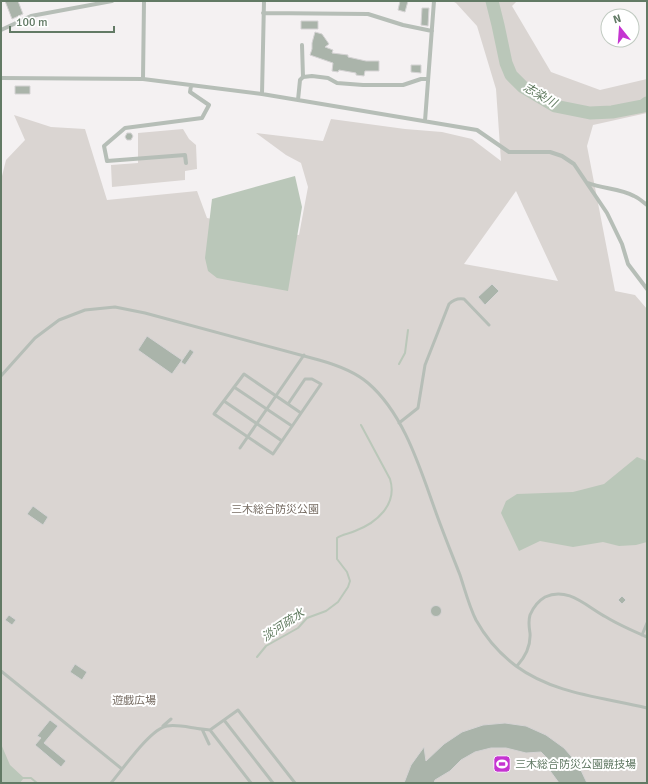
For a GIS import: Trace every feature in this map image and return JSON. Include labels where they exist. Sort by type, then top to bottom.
[{"type":"street","points":[[1,30],[31,16],[112,1]]},
{"type":"street","points":[[143,79],[144,1]]},
{"type":"street","points":[[262,94],[264,1]]},
{"type":"street","points":[[425,121],[434,1]]},
{"type":"street","points":[[263,13],[368,14],[403,25],[432,31]]},
{"type":"street","points":[[298,100],[300,80],[303,77],[302,45]]},
{"type":"street","points":[[303,77],[312,76],[328,78],[337,83],[363,85],[403,85],[420,79],[428,79]]},
{"type":"street","points":[[1,78],[143,79],[262,94],[477,130],[509,152],[550,152],[562,156],[574,164],[588,183],[607,213],[622,244],[628,264],[647,289]]},
{"type":"street","points":[[186,164],[185,155],[107,161],[104,146],[125,128],[202,118],[209,105],[190,92],[191,86]]},
{"type":"street","points":[[588,183],[635,196],[647,206]]},
{"type":"lane","points":[[399,423],[418,408],[425,364],[449,304],[456,299],[464,300],[489,325]]},
{"type":"lane","points":[[1,376],[35,338],[59,320],[85,310],[115,307],[145,313],[304,355],[334,364],[358,376],[384,399],[399,423],[422,473],[476,620],[497,648],[517,666],[541,681],[561,689],[647,708]]},
{"type":"lane","points":[[240,448],[304,355]]},
{"type":"lane","points":[[288,404],[305,379],[312,379],[321,384],[282,441],[272,454],[214,414],[244,374],[301,413]]},
{"type":"lane","points":[[234,387],[292,426]]},
{"type":"lane","points":[[224,401],[282,441]]},
{"type":"lane","points":[[517,666],[526,654],[529,647],[530,638],[528,622],[531,612],[538,603],[551,595],[570,595],[604,616],[647,637]]},
{"type":"lane","points":[[642,635],[647,623]]},
{"type":"lane","points":[[1,671],[122,769]]},
{"type":"lane","points":[[158,730],[165,727],[175,726],[210,730],[238,710],[295,783]]},
{"type":"lane","points":[[111,783],[149,738],[172,718]]},
{"type":"lane","points":[[224,720],[273,783]]},
{"type":"lane","points":[[202,729],[209,744]]},
{"type":"lane","points":[[210,730],[251,783]]},
{"type":"green space","name":"三木総合防災公園","points":[[452,1],[517,1],[512,6],[551,72],[600,90],[647,79],[647,113],[593,125],[587,146],[615,291],[635,295],[647,309],[647,783],[1,783],[1,180],[6,160],[25,140],[14,115],[51,127],[85,129],[107,200],[197,191],[207,218],[299,235],[308,187],[301,163],[286,155],[256,133],[323,141],[331,119],[405,129],[442,132],[472,139],[501,161],[496,89],[477,26],[456,3]],"holes":[[[516,191],[558,281],[464,264]]]},
{"type":"green space","points":[[183,129],[189,139],[196,145],[197,169],[185,171],[185,180],[112,187],[111,165],[138,163],[138,133]]},
{"type":"shaded area","points":[[295,176],[302,207],[288,291],[217,278],[208,271],[205,258],[212,199]]},
{"type":"shaded area","points":[[637,457],[647,461],[647,542],[636,545],[619,546],[603,542],[573,547],[540,541],[519,551],[501,513],[506,501],[517,494],[573,492],[604,484]]},
{"type":"shaded area","points":[[1,744],[10,765],[23,777],[20,783],[1,783]]},
{"type":"building","points":[[5,1],[18,1],[23,14],[12,19]]},
{"type":"building","points":[[400,1],[408,1],[405,12],[398,10]]},
{"type":"building","points":[[422,8],[429,8],[428,26],[421,25]]},
{"type":"building","points":[[301,21],[318,21],[318,29],[301,29]]},
{"type":"building","points":[[315,32],[322,34],[329,44],[325,47],[333,50],[332,53],[348,55],[348,57],[366,61],[379,61],[379,71],[365,71],[364,76],[339,70],[338,72],[332,71],[333,63],[310,55]]},
{"type":"building","points":[[411,65],[421,65],[421,73],[411,72]]},
{"type":"building","points":[[15,86],[30,86],[30,94],[15,94]]},
{"type":"building","points":[[127,133],[131,133],[133,136],[131,140],[127,140],[125,137]]},
{"type":"building","points":[[492,284],[499,291],[485,305],[478,297]]},
{"type":"building","points":[[147,336],[182,360],[172,374],[138,350]]},
{"type":"building","points":[[190,349],[194,352],[185,365],[181,362]]},
{"type":"building","points":[[33,506],[48,517],[43,525],[27,514]]},
{"type":"building","points":[[622,596],[626,600],[622,604],[618,600]]},
{"type":"building","points":[[436,605],[440,607],[442,611],[440,615],[436,617],[432,615],[430,611],[432,607]]},
{"type":"building","points":[[9,615],[16,620],[12,625],[5,620]]},
{"type":"building","points":[[75,664],[87,672],[82,680],[70,672]]},
{"type":"building","points":[[50,720],[58,726],[44,743],[66,761],[61,767],[35,745],[41,738],[37,736]]},
{"type":"building","points":[[505,723],[526,726],[546,735],[564,748],[578,764],[587,783],[559,783],[548,768],[546,757],[541,752],[526,753],[506,748],[491,748],[475,752],[461,760],[450,771],[435,780],[434,783],[404,783],[411,765],[424,747],[426,761],[444,744],[462,732],[483,725]]},
{"type":"waterway","name":"志染川","points":[[492,1],[506,63],[511,75],[523,87],[555,106],[590,113],[612,112],[643,106],[647,103]]},
{"type":"waterway","name":"淡河疏水","points":[[399,364],[405,353],[408,330]]},
{"type":"waterway","name":"淡河疏水","points":[[257,657],[266,646],[298,628],[307,618],[326,611],[338,602],[348,587],[350,581],[347,572],[337,559],[337,538],[363,528],[377,518],[388,505],[392,488],[390,479],[361,425]]},
{"type":"waterway","points":[[23,778],[31,778],[37,783]]},
{"type":"place","name":"三木総合防災公園競技場","points":[[502,764]]},
{"type":"park label","name":"遊戯広場","points":[[134,700]]}]
